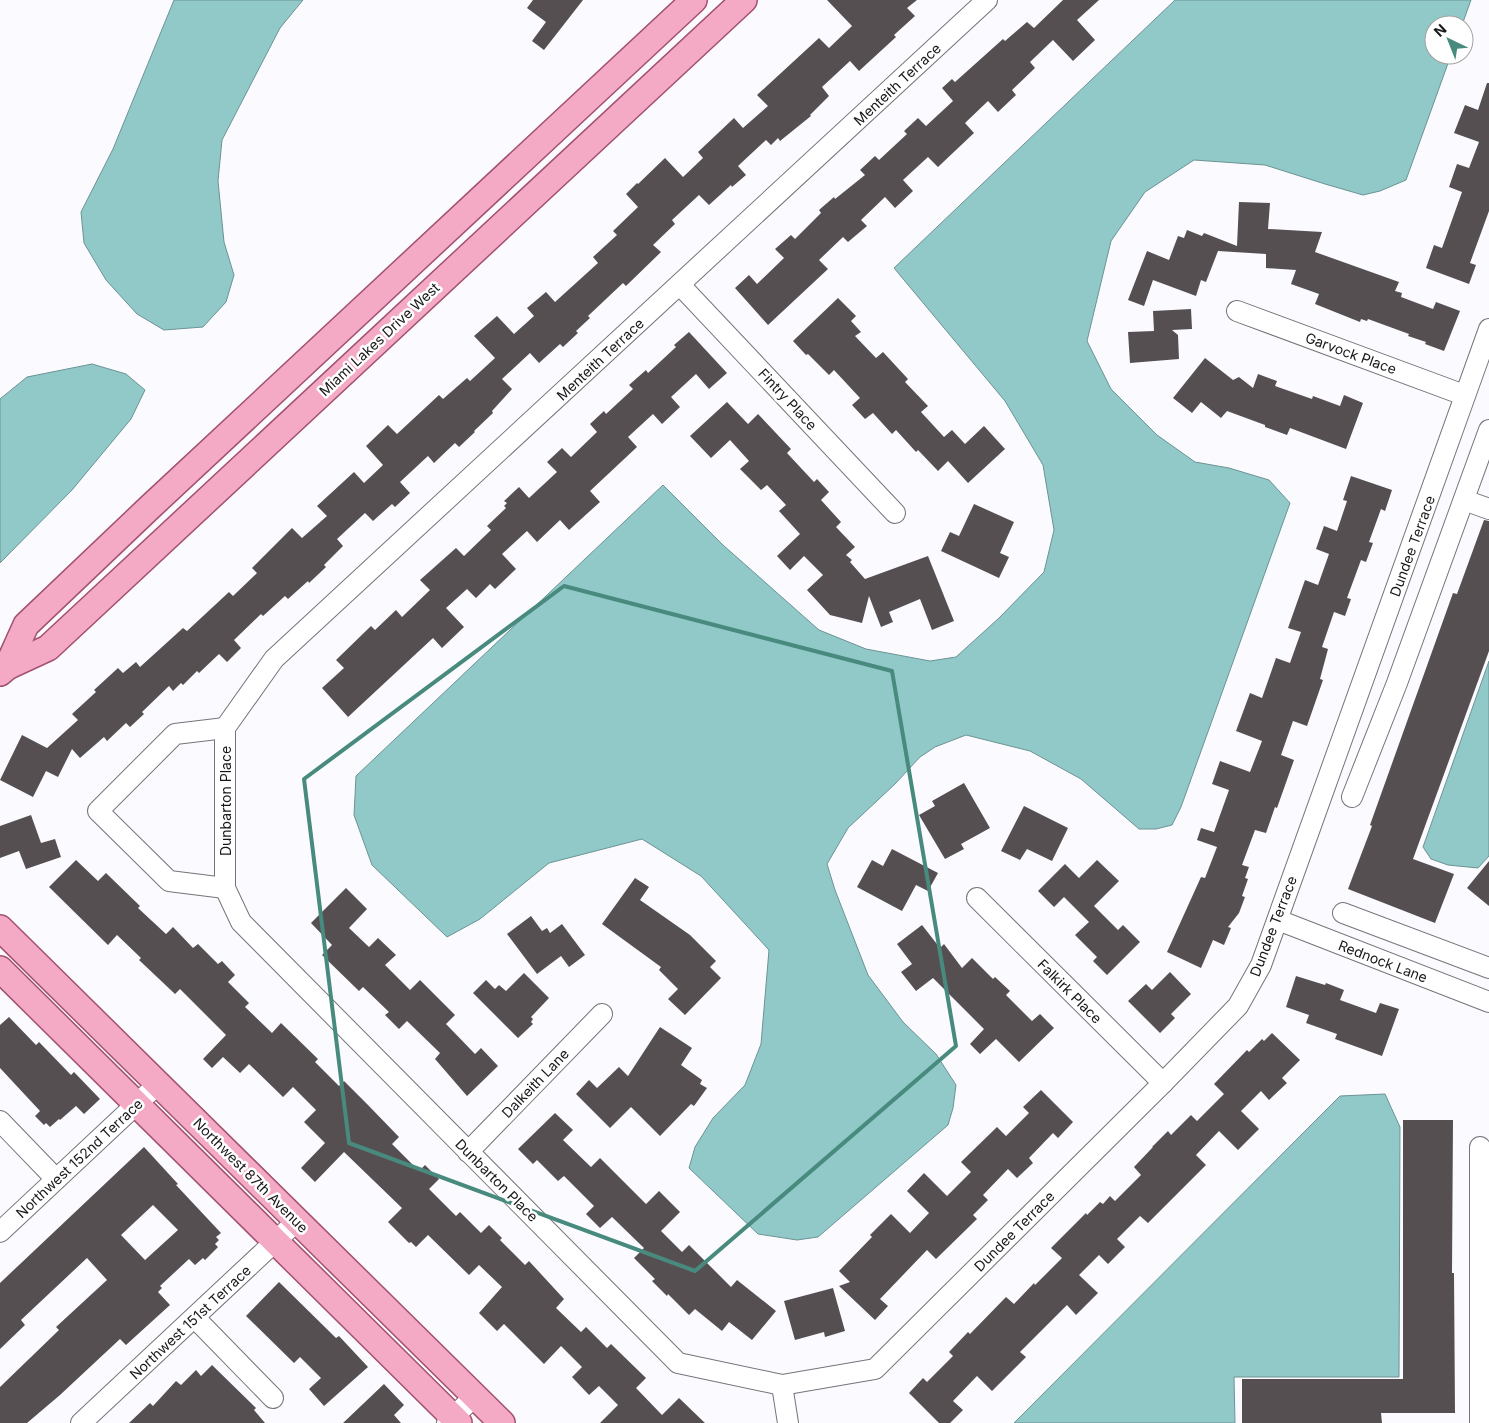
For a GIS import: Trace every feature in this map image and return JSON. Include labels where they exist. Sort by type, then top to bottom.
[{"type":"main road","name":"Miami Lakes Drive West","points":[[4,670],[26,625],[156,501],[694,0]]},
{"type":"main road","name":"Miami Lakes Drive West","points":[[4,670],[48,648],[744,0]]},
{"type":"main road","name":"Northwest 87th Avenue","points":[[0,928],[502,1423]]},
{"type":"main road","points":[[0,969],[276,1242],[453,1421]]},
{"type":"street","name":"Menteith Terrace","points":[[225,728],[274,659],[987,0]]},
{"type":"street","name":"Fintry Place","points":[[680,285],[896,513]]},
{"type":"street","name":"Garvock Place","points":[[1237,311],[1464,395]]},
{"type":"street","name":"Dundee Terrace","points":[[782,1385],[875,1369],[1238,1006],[1261,965],[1278,920],[1432,491],[1464,395],[1489,330]]},
{"type":"street","points":[[1352,797],[1397,683],[1489,430]]},
{"type":"street","points":[[1464,500],[1489,509]]},
{"type":"street","points":[[1367,672],[1397,683]]},
{"type":"street","name":"Dunbarton Place","points":[[224,888],[169,881],[98,810],[175,734],[225,728],[224,888],[241,922],[678,1363],[782,1385]]},
{"type":"street","name":"Falkirk Place","points":[[977,898],[1163,1083]]},
{"type":"street","points":[[1343,913],[1489,968]]},
{"type":"street","name":"Rednock Lane","points":[[1278,920],[1489,1002]]},
{"type":"street","name":"Dalkeith Lane","points":[[468,1152],[602,1014]]},
{"type":"street","name":"Northwest 152nd Terrace","points":[[0,1232],[158,1084]]},
{"type":"street","points":[[0,1121],[56,1179]]},
{"type":"street","points":[[1480,1147],[1480,1423]]},
{"type":"street","name":"Northwest 151st Terrace","points":[[82,1423],[297,1221]]},
{"type":"street","points":[[195,1318],[273,1398]]},
{"type":"street","points":[[782,1385],[788,1423]]},
{"type":"street","points":[[453,1421],[475,1396]]},
{"type":"highlighted area","points":[[564,586],[892,671],[956,1046],[695,1271],[349,1143],[304,779]]},
{"type":"water","points":[[174,0],[303,0],[280,28],[222,140],[218,181],[224,242],[234,275],[226,302],[203,327],[164,330],[137,314],[106,280],[84,243],[81,212],[113,149]]},
{"type":"water","points":[[1175,0],[1471,0],[1466,15],[1424,15],[1424,65],[1447,65],[1406,180],[1380,191],[1363,195],[1265,165],[1194,160],[1145,192],[1111,241],[1087,341],[1111,389],[1157,435],[1195,462],[1229,468],[1269,480],[1290,503],[1181,807],[1172,825],[1156,829],[1139,829],[1081,779],[1030,751],[966,735],[935,747],[920,757],[895,784],[848,828],[827,864],[835,890],[868,975],[903,1022],[936,1054],[956,1085],[953,1108],[948,1125],[818,1237],[797,1240],[758,1234],[689,1168],[695,1147],[713,1118],[745,1085],[761,1044],[769,950],[701,876],[642,839],[549,863],[480,919],[447,937],[372,865],[354,815],[356,776],[663,485],[723,545],[819,630],[866,649],[930,661],[956,657],[999,618],[1044,572],[1054,530],[1043,465],[1005,401],[894,268]]},
{"type":"water","points":[[92,364],[126,374],[145,390],[131,419],[72,490],[0,563],[0,399],[27,377]]},
{"type":"water","points":[[1489,661],[1489,856],[1478,868],[1448,865],[1431,859],[1423,847]]},
{"type":"water","points":[[1385,1094],[1400,1127],[1399,1377],[1234,1377],[1235,1423],[1014,1423],[1340,1096]]},
{"type":"building","points":[[533,0],[583,0],[544,50],[532,41],[546,22],[527,8]]},
{"type":"building","points":[[827,0],[917,0],[907,8],[915,16],[894,35],[896,37],[859,71],[850,61],[822,87],[829,96],[811,116],[780,141],[778,138],[771,145],[766,140],[738,166],[746,175],[732,187],[731,185],[709,205],[699,195],[672,220],[675,224],[653,245],[661,252],[626,286],[623,283],[588,316],[590,318],[576,331],[578,333],[563,347],[560,344],[539,363],[530,353],[502,379],[512,389],[475,432],[459,447],[455,443],[434,463],[428,456],[400,482],[410,493],[395,507],[392,504],[373,521],[365,513],[337,539],[343,546],[324,565],[326,567],[288,599],[285,596],[263,616],[261,614],[234,640],[241,648],[227,662],[219,654],[183,685],[181,683],[173,691],[169,686],[142,712],[144,714],[130,727],[126,723],[107,741],[104,737],[80,758],[72,749],[58,777],[46,771],[33,797],[0,780],[22,735],[47,748],[78,720],[72,714],[118,668],[123,673],[136,662],[140,667],[183,628],[187,631],[229,592],[233,596],[257,573],[252,568],[292,528],[302,538],[327,516],[317,506],[354,472],[364,483],[383,465],[366,446],[388,425],[397,434],[439,395],[443,399],[467,378],[470,381],[495,358],[474,336],[497,316],[514,334],[534,316],[527,308],[546,292],[555,302],[598,263],[593,257],[617,235],[613,231],[638,207],[626,194],[665,158],[683,177],[703,158],[698,152],[734,118],[743,128],[768,106],[757,95],[819,38],[829,48],[852,26]]},
{"type":"building","points":[[1063,0],[1099,0],[1077,20],[1095,40],[1073,61],[1053,40],[1030,62],[1035,68],[1012,90],[1016,95],[998,112],[988,101],[965,123],[974,133],[938,167],[928,157],[903,180],[913,191],[895,208],[885,197],[861,220],[867,226],[848,242],[843,237],[819,260],[828,269],[768,325],[735,288],[749,275],[757,284],[784,258],[775,249],[791,235],[795,239],[821,213],[819,210],[865,175],[860,170],[875,156],[879,160],[907,134],[904,131],[918,118],[926,126],[953,101],[942,88],[952,79],[955,82],[1003,39],[1005,41],[1027,22],[1034,28]]},
{"type":"building","points":[[1487,83],[1489,83],[1489,211],[1470,263],[1476,265],[1469,284],[1426,268],[1434,245],[1442,248],[1462,192],[1449,187],[1457,164],[1469,168],[1479,142],[1454,133],[1465,105],[1478,110]]},
{"type":"building","points":[[1239,202],[1270,203],[1268,229],[1322,232],[1315,252],[1399,282],[1395,291],[1402,293],[1401,297],[1433,309],[1436,302],[1460,311],[1444,351],[1408,336],[1409,334],[1368,319],[1367,321],[1361,319],[1360,322],[1315,304],[1319,294],[1291,284],[1296,270],[1266,268],[1266,254],[1218,251],[1206,282],[1201,280],[1196,296],[1153,280],[1144,306],[1128,300],[1147,251],[1169,260],[1178,236],[1184,238],[1187,230],[1202,236],[1204,233],[1237,246]]},
{"type":"building","points":[[838,298],[856,316],[851,321],[861,332],[855,336],[876,358],[883,352],[908,379],[905,382],[928,406],[921,412],[944,437],[952,430],[965,444],[984,426],[1005,449],[968,483],[948,461],[938,471],[918,450],[916,452],[896,430],[892,434],[873,413],[865,419],[852,405],[860,398],[834,370],[829,375],[793,341]]},
{"type":"building","points":[[1191,309],[1192,329],[1172,330],[1178,335],[1179,359],[1130,363],[1128,332],[1154,331],[1153,311]]},
{"type":"building","points":[[689,332],[727,373],[709,389],[696,374],[671,397],[680,407],[662,424],[653,414],[628,437],[637,447],[590,491],[600,502],[569,530],[560,520],[537,542],[527,531],[502,554],[516,569],[495,589],[490,584],[476,598],[467,589],[446,608],[464,627],[442,648],[433,638],[348,717],[322,688],[344,668],[336,660],[371,626],[375,630],[396,610],[402,617],[430,590],[420,580],[456,548],[464,556],[491,530],[487,526],[506,508],[504,506],[507,503],[504,501],[519,487],[529,498],[557,472],[547,462],[562,448],[571,457],[597,432],[590,424],[604,411],[606,414],[633,389],[629,385],[646,370],[648,373]]},
{"type":"building","points":[[1205,358],[1233,380],[1239,377],[1253,388],[1258,374],[1277,381],[1275,386],[1312,399],[1313,396],[1340,406],[1344,395],[1363,403],[1346,449],[1290,428],[1287,435],[1227,411],[1221,418],[1201,402],[1192,413],[1173,398]]},
{"type":"building","points":[[727,402],[748,424],[758,414],[791,449],[787,453],[814,482],[817,479],[829,492],[821,500],[841,522],[836,527],[855,547],[846,555],[852,560],[850,562],[865,579],[928,556],[954,621],[932,630],[920,599],[889,612],[893,622],[881,627],[869,596],[862,623],[830,615],[807,590],[823,575],[804,556],[790,570],[777,556],[800,534],[779,511],[786,505],[767,485],[761,490],[740,469],[749,461],[730,440],[711,458],[690,436]]},
{"type":"building","points":[[1351,476],[1392,490],[1385,511],[1381,509],[1369,542],[1373,543],[1366,562],[1361,560],[1347,598],[1351,599],[1345,616],[1334,612],[1322,647],[1328,649],[1320,679],[1323,680],[1307,726],[1293,721],[1281,755],[1294,760],[1266,833],[1255,830],[1242,865],[1249,867],[1245,878],[1248,879],[1242,896],[1245,897],[1239,913],[1228,927],[1231,928],[1224,945],[1213,940],[1201,968],[1167,952],[1201,877],[1205,878],[1217,847],[1197,840],[1201,828],[1214,832],[1229,790],[1212,784],[1220,761],[1250,772],[1262,741],[1236,731],[1250,693],[1262,698],[1276,658],[1290,663],[1301,632],[1288,628],[1305,580],[1318,585],[1329,554],[1316,549],[1324,526],[1337,531],[1347,501],[1343,500]]},
{"type":"building","points":[[974,504],[1014,522],[1000,553],[1009,557],[999,578],[941,551],[950,532],[959,536]]},
{"type":"building","points":[[1484,520],[1489,521],[1489,651],[1413,859],[1454,874],[1435,923],[1348,889],[1372,826],[1370,825],[1453,593],[1457,594]]},
{"type":"building","points":[[964,783],[990,828],[961,844],[964,849],[945,859],[919,815],[935,806],[932,801]]},
{"type":"building","points":[[1024,806],[1068,828],[1052,861],[1027,849],[1020,860],[1001,851]]},
{"type":"building","points":[[31,815],[41,843],[55,839],[61,857],[26,869],[19,851],[0,858],[0,826]]},
{"type":"building","points":[[892,849],[938,873],[928,891],[916,885],[902,911],[857,887],[872,860],[883,866]]},
{"type":"building","points":[[76,860],[98,881],[106,873],[140,906],[138,908],[166,934],[173,927],[193,948],[198,944],[218,964],[222,961],[235,975],[228,982],[249,1003],[245,1007],[272,1033],[281,1023],[318,1059],[315,1062],[339,1086],[344,1081],[399,1137],[392,1144],[419,1171],[425,1165],[439,1179],[429,1189],[456,1216],[460,1212],[481,1233],[489,1225],[502,1238],[500,1240],[525,1265],[529,1261],[564,1299],[556,1308],[581,1332],[586,1327],[607,1348],[611,1344],[646,1378],[636,1388],[662,1415],[679,1398],[705,1423],[600,1423],[618,1405],[599,1386],[589,1395],[572,1377],[582,1367],[561,1346],[544,1364],[504,1324],[497,1331],[479,1313],[502,1287],[479,1265],[469,1275],[428,1235],[416,1247],[411,1242],[409,1243],[388,1222],[402,1208],[344,1152],[315,1182],[301,1168],[325,1143],[304,1122],[316,1110],[293,1087],[283,1097],[249,1064],[240,1073],[223,1057],[212,1068],[203,1059],[226,1035],[180,989],[175,994],[139,960],[141,958],[117,935],[108,945],[49,887]]},
{"type":"building","points":[[1097,860],[1119,881],[1094,906],[1118,930],[1123,925],[1140,942],[1107,975],[1093,961],[1097,957],[1075,935],[1089,922],[1064,897],[1054,907],[1038,891],[1065,864],[1079,878]]},
{"type":"building","points":[[1489,861],[1489,906],[1467,888]]},
{"type":"building","points":[[635,878],[649,887],[640,900],[690,935],[716,961],[710,967],[721,978],[685,1015],[668,999],[678,989],[659,970],[661,967],[602,924]]},
{"type":"building","points":[[346,888],[367,909],[349,928],[369,947],[378,938],[396,955],[385,965],[410,990],[420,980],[455,1015],[446,1024],[475,1054],[481,1048],[498,1066],[467,1096],[435,1059],[440,1053],[407,1021],[399,1029],[385,1015],[389,1012],[363,987],[359,991],[322,955],[332,945],[311,923]]},
{"type":"building","points":[[531,916],[542,931],[547,928],[550,933],[562,924],[585,955],[569,967],[561,956],[537,974],[507,934]]},
{"type":"building","points":[[922,925],[940,948],[944,944],[962,968],[972,958],[993,979],[995,977],[1010,991],[1006,995],[1032,1021],[1040,1014],[1054,1028],[1019,1062],[996,1039],[980,1054],[970,1044],[984,1029],[933,978],[916,991],[901,972],[912,964],[897,944]]},
{"type":"building","points":[[1170,972],[1191,994],[1171,1014],[1175,1018],[1160,1033],[1128,1001],[1146,984],[1152,990]]},
{"type":"building","points":[[524,973],[549,998],[531,1017],[533,1024],[518,1038],[473,993],[486,980],[495,989],[499,985],[506,991]]},
{"type":"building","points":[[1296,976],[1325,985],[1326,983],[1344,990],[1340,1000],[1376,1013],[1380,1003],[1399,1009],[1382,1056],[1335,1039],[1337,1034],[1306,1023],[1309,1015],[1286,1007]]},
{"type":"building","points":[[9,1017],[36,1045],[39,1042],[71,1075],[74,1072],[100,1099],[84,1114],[76,1106],[50,1127],[46,1123],[44,1125],[35,1116],[40,1111],[0,1068],[0,1025]]},
{"type":"building","points":[[660,1027],[692,1048],[681,1065],[702,1080],[700,1084],[707,1088],[694,1106],[691,1104],[660,1136],[631,1107],[610,1128],[576,1094],[589,1080],[597,1088],[619,1067],[628,1076]]},
{"type":"building","points":[[1272,1033],[1300,1060],[1282,1078],[1287,1083],[1269,1100],[1261,1091],[1241,1111],[1259,1129],[1238,1150],[1219,1131],[1196,1155],[1206,1165],[1148,1223],[1140,1216],[1117,1239],[1125,1247],[1108,1264],[1099,1255],[1079,1275],[1098,1293],[1076,1315],[1067,1305],[1020,1352],[1026,1357],[992,1391],[977,1376],[953,1401],[963,1410],[950,1423],[939,1423],[909,1393],[923,1378],[927,1382],[953,1356],[949,1352],[968,1332],[970,1334],[1006,1297],[1014,1304],[1034,1283],[1035,1285],[1062,1258],[1051,1248],[1086,1213],[1087,1215],[1100,1202],[1103,1204],[1110,1196],[1115,1201],[1141,1175],[1134,1167],[1152,1147],[1168,1131],[1171,1135],[1191,1115],[1197,1121],[1224,1094],[1214,1084],[1247,1050],[1249,1052],[1262,1039],[1264,1041]]},
{"type":"building","points":[[1041,1090],[1073,1122],[1058,1138],[1053,1133],[1029,1158],[1033,1163],[1017,1178],[1008,1169],[983,1195],[988,1200],[973,1215],[977,1219],[936,1259],[927,1250],[880,1299],[888,1306],[875,1320],[839,1286],[850,1282],[839,1271],[891,1214],[910,1233],[929,1213],[907,1191],[924,1173],[947,1196],[971,1172],[961,1162],[997,1127],[1006,1136],[1029,1113],[1023,1107]]},
{"type":"building","points":[[555,1113],[573,1130],[563,1140],[591,1167],[600,1158],[646,1204],[659,1191],[680,1212],[661,1231],[682,1252],[689,1245],[731,1287],[737,1280],[776,1311],[752,1340],[729,1322],[722,1331],[695,1309],[689,1315],[652,1281],[655,1279],[634,1258],[644,1248],[612,1217],[600,1228],[586,1214],[594,1206],[564,1176],[558,1181],[537,1160],[533,1164],[518,1149]]},
{"type":"building","points":[[1403,1120],[1453,1120],[1452,1273],[1454,1273],[1455,1413],[1381,1413],[1382,1423],[1242,1423],[1242,1379],[1403,1379]]},
{"type":"building","points":[[144,1147],[178,1184],[176,1185],[221,1233],[216,1237],[219,1240],[215,1244],[218,1247],[205,1260],[203,1258],[195,1265],[189,1259],[160,1286],[162,1288],[158,1292],[170,1305],[126,1345],[120,1339],[27,1423],[0,1423],[0,1387],[59,1330],[56,1327],[107,1280],[87,1258],[21,1320],[25,1325],[0,1349],[0,1283]],"holes":[[[153,1205],[178,1230],[145,1260],[121,1235]]]},
{"type":"building","points":[[279,1282],[336,1338],[339,1336],[368,1367],[324,1406],[309,1389],[321,1378],[300,1357],[294,1363],[246,1316]]},
{"type":"building","points":[[833,1288],[845,1331],[825,1337],[824,1332],[795,1340],[784,1301]]},
{"type":"building","points":[[212,1365],[256,1408],[254,1410],[265,1423],[129,1423],[150,1403],[153,1406],[176,1381],[181,1385],[196,1370],[201,1376]]},
{"type":"building","points":[[384,1384],[404,1405],[394,1415],[401,1423],[343,1423]]}]
